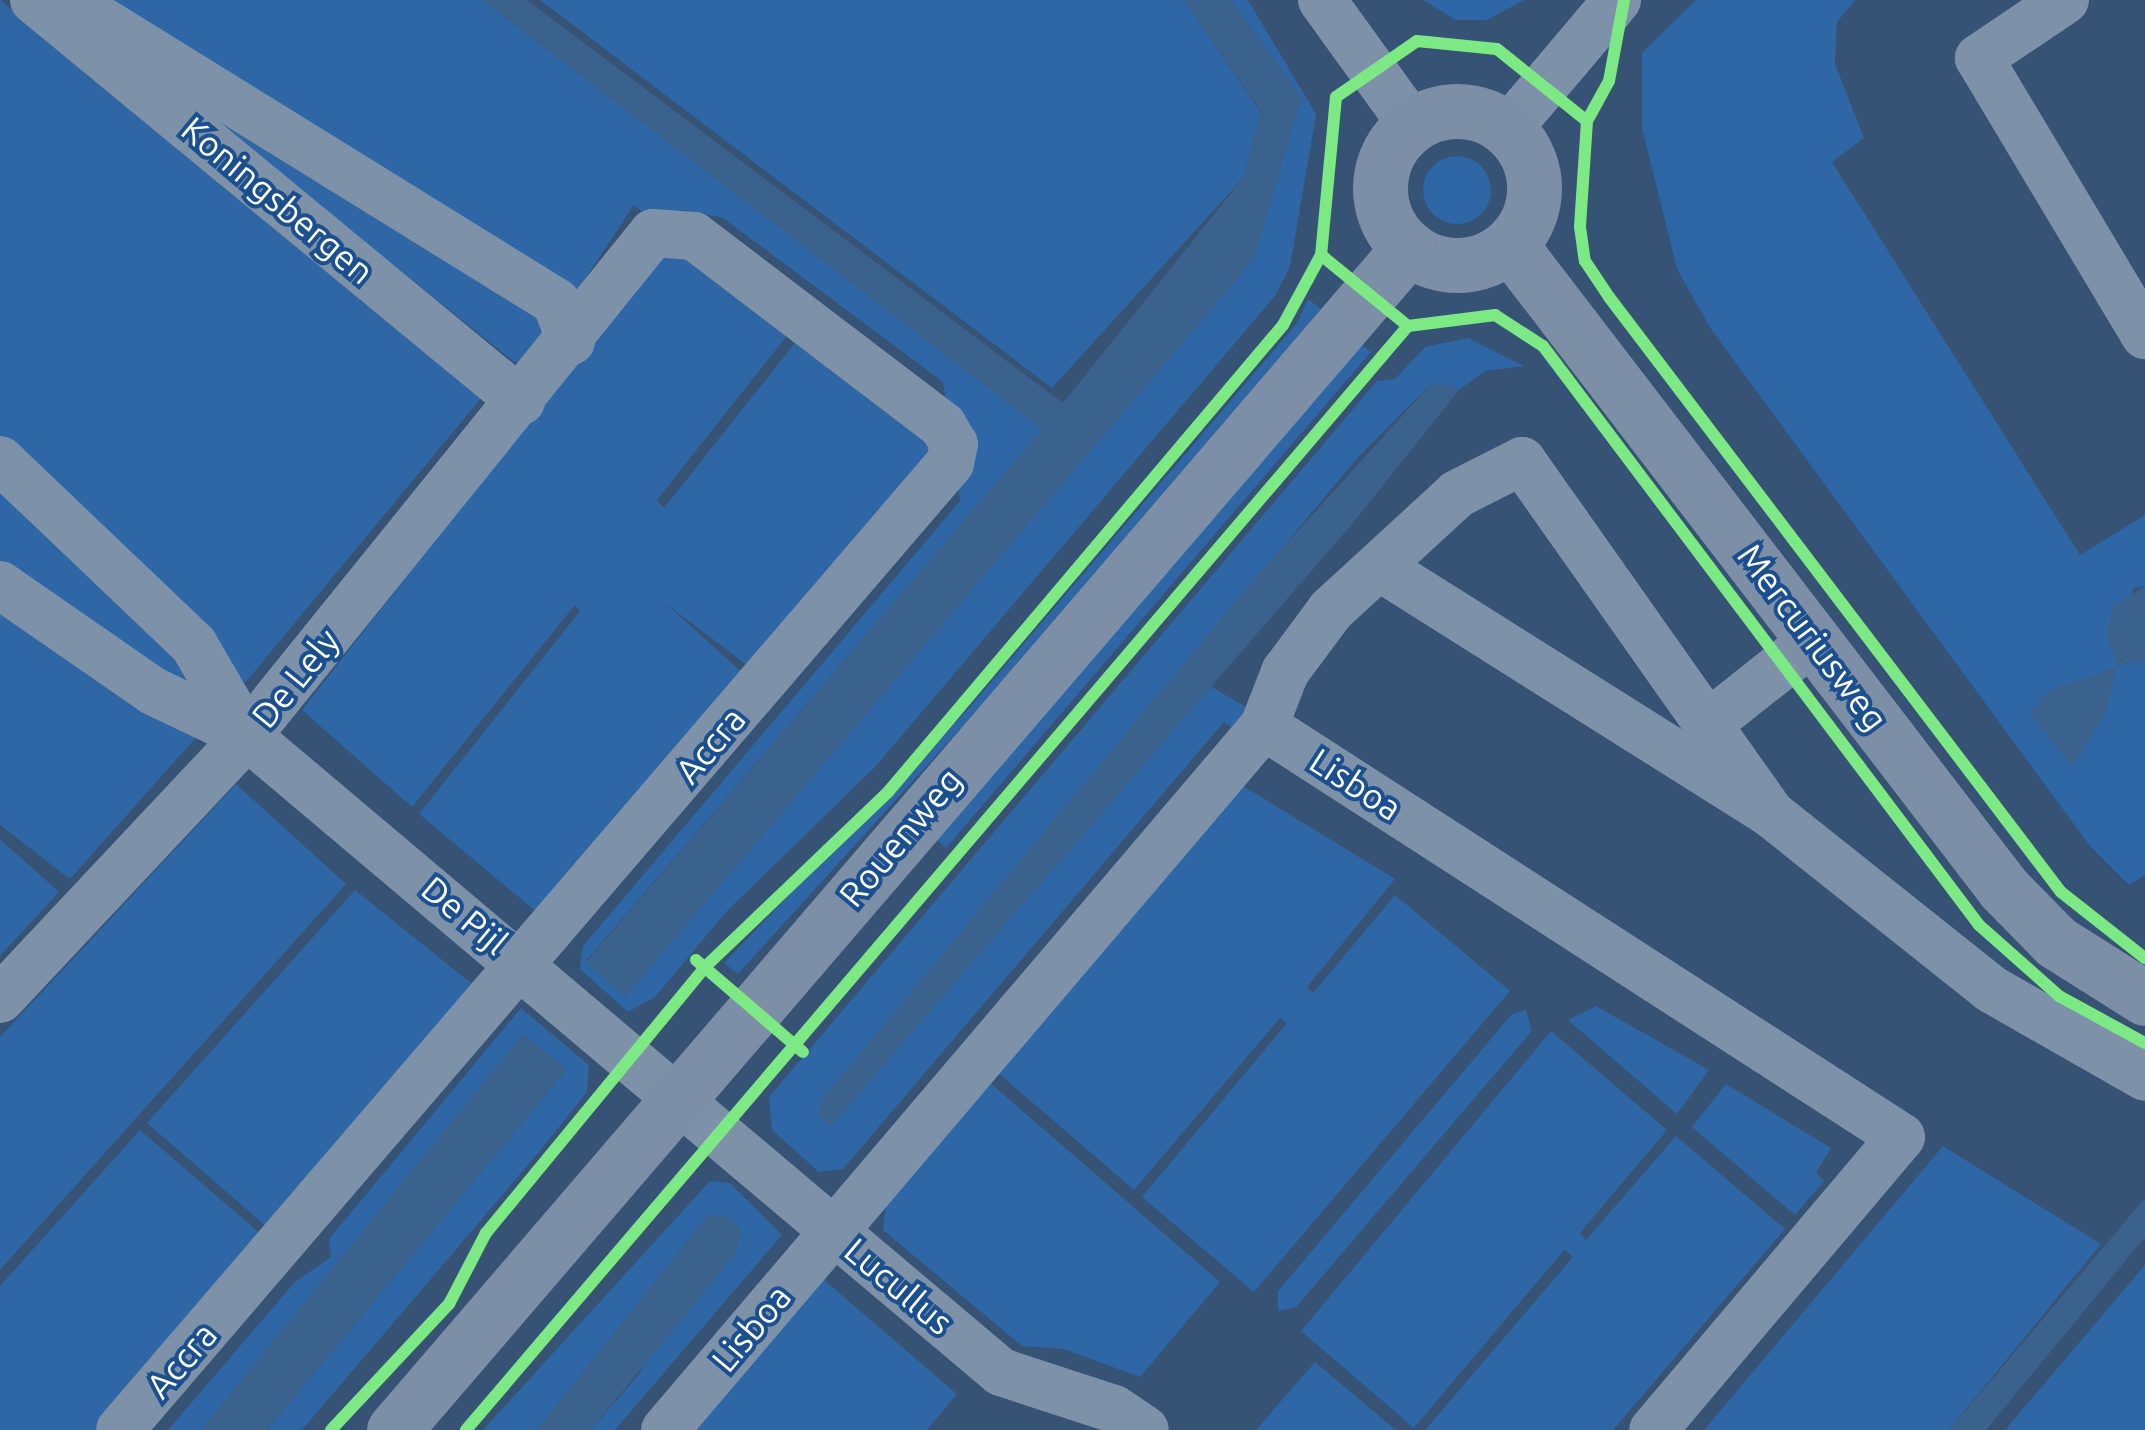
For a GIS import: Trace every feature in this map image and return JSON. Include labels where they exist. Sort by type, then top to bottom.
[{"type":"main road","points":[[1455,110],[1508,129],[1534,184],[1529,217],[1510,245],[1460,265],[1409,248],[1388,222],[1380,188],[1393,144],[1412,125],[1455,110]]},
{"type":"main road","name":"Mercuriusweg","points":[[1510,245],[2004,889],[2056,942],[2145,998]]},
{"type":"main road","name":"Rouenweg","points":[[394,1430],[1409,248]]},
{"type":"street","name":"Koningsbergen","points":[[34,0],[521,401]]},
{"type":"street","name":"Koningsbergen","points":[[64,0],[556,302],[571,341]]},
{"type":"street","points":[[1322,0],[1412,125]]},
{"type":"street","points":[[1508,129],[1617,0]]},
{"type":"street","points":[[2065,0],[1979,58],[2145,335]]},
{"type":"street","name":"Accra","points":[[120,1430],[950,463],[954,444],[943,426],[674,228],[654,233],[571,341]]},
{"type":"street","name":"De Lely","points":[[0,998],[247,736],[571,341]]},
{"type":"street","name":"De Pijl","points":[[0,460],[184,634],[222,680],[247,736]]},
{"type":"street","points":[[1264,726],[1285,672],[1331,610],[1457,494],[1522,461],[1694,730],[1770,813],[1990,989],[2145,1077]]},
{"type":"street","points":[[1379,568],[1694,730]]},
{"type":"street","name":"De Pijl","points":[[0,585],[154,692],[247,736],[523,964],[677,1099]]},
{"type":"street","points":[[1694,730],[1814,640]]},
{"type":"street","name":"Lisboa","points":[[665,1430],[1264,726],[1901,1137],[1652,1430]]},
{"type":"street","name":"Lucullus","points":[[677,1099],[1001,1372],[1114,1409],[1145,1430]]},
{"type":"shaded area","points":[[0,0],[487,391],[245,683],[173,599],[0,443]]},
{"type":"shaded area","points":[[111,0],[483,0],[1043,429],[586,961],[625,997],[948,613],[1302,98],[1231,0],[1248,0],[1316,114],[1290,267],[1275,296],[876,766],[727,911],[655,997],[628,1012],[580,969],[583,946],[960,501],[943,382],[723,218],[682,210],[650,218],[634,205],[577,291]]},
{"type":"shaded area","points":[[483,0],[527,0],[1063,403],[1244,177],[1261,111],[1184,0],[1231,0],[1302,98],[1254,259],[625,997],[586,962],[1042,429]]},
{"type":"shaded area","points":[[540,0],[1184,0],[1261,112],[1244,177],[1052,388]]},
{"type":"shaded area","points":[[1423,0],[1524,0],[1487,20],[1456,20]]},
{"type":"shaded area","points":[[1696,0],[1855,0],[1837,22],[1835,64],[1864,138],[1832,162],[2080,555],[2145,515],[2145,586],[2133,588],[2118,665],[2145,660],[2145,875],[2129,885],[2090,846],[1711,329],[1677,269],[1642,128],[1642,53]]},
{"type":"shaded area","points":[[160,78],[530,303],[546,327],[527,372]]},
{"type":"shaded area","points":[[1457,156],[1481,166],[1491,190],[1481,214],[1457,224],[1433,214],[1423,190],[1433,166]]},
{"type":"shaded area","points":[[672,238],[790,332],[657,500],[664,508],[799,338],[939,453],[751,668],[665,603],[745,675],[539,914],[419,814],[580,611],[575,605],[412,807],[302,710]]},
{"type":"shaded area","points":[[1308,299],[1321,309],[970,718],[738,974],[724,963],[969,708],[1297,323]]},
{"type":"shaded area","points":[[1468,338],[1524,366],[1485,371],[1459,390],[1430,385],[1359,456],[1145,712],[830,1126],[1207,684],[1254,712],[1238,732],[1224,722],[843,1169],[819,1172],[772,1130],[769,1097],[1377,381],[1395,379],[1425,347]]},
{"type":"shaded area","points":[[1357,341],[1371,352],[946,848],[931,835]]},
{"type":"shaded area","points":[[1448,384],[1459,390],[1353,523],[830,1127],[818,1113],[823,1098],[1255,578],[1430,385]]},
{"type":"shaded area","points":[[0,475],[169,639],[205,694],[0,571]]},
{"type":"shaded area","points":[[2145,586],[2145,660],[2117,665],[2107,634],[2113,606]]},
{"type":"shaded area","points":[[0,590],[199,734],[70,879],[0,825]]},
{"type":"shaded area","points":[[2117,667],[2106,712],[2073,766],[2030,714],[2049,690]]},
{"type":"shaded area","points":[[236,784],[346,884],[0,1270],[0,1037]]},
{"type":"shaded area","points":[[1243,786],[1395,879],[1307,987],[1313,993],[1395,895],[1510,991],[1254,1292],[1142,1197],[1287,1023],[1280,1018],[1134,1190],[997,1072]]},
{"type":"shaded area","points":[[0,839],[59,892],[0,956]]},
{"type":"shaded area","points":[[355,890],[476,987],[268,1228],[147,1123]]},
{"type":"shaded area","points":[[1596,1006],[1709,1070],[1677,1114],[1568,1020]]},
{"type":"shaded area","points":[[521,1008],[589,1065],[587,1092],[539,1152],[302,1430],[267,1430],[567,1069],[524,1035],[201,1430],[168,1430],[295,1282],[331,1257],[329,1239]]},
{"type":"shaded area","points":[[1526,1010],[1532,1031],[1296,1307],[1278,1311],[1278,1291],[1512,1014]]},
{"type":"shaded area","points":[[1551,1031],[1667,1130],[1580,1233],[1586,1240],[1676,1136],[1785,1229],[1613,1430],[1425,1430],[1573,1257],[1565,1249],[1414,1428],[1301,1331]]},
{"type":"shaded area","points":[[523,1034],[567,1069],[267,1430],[201,1430]]},
{"type":"shaded area","points":[[988,1081],[1220,1282],[1140,1377],[1064,1349],[1022,1346],[883,1230],[886,1204]]},
{"type":"shaded area","points":[[1726,1084],[1831,1148],[1816,1173],[1824,1181],[1795,1215],[1692,1127]]},
{"type":"shaded area","points":[[140,1130],[262,1235],[100,1430],[0,1430],[0,1286]]},
{"type":"shaded area","points":[[1943,1146],[2101,1244],[1949,1430],[1704,1430]]},
{"type":"shaded area","points":[[710,1181],[730,1183],[782,1235],[615,1430],[591,1430],[640,1373],[709,1214],[537,1430],[483,1430]]},
{"type":"shaded area","points":[[2145,1198],[2145,1237],[1986,1430],[1949,1430]]},
{"type":"shaded area","points":[[709,1214],[731,1218],[742,1233],[735,1254],[591,1430],[537,1430]]},
{"type":"shaded area","points":[[2145,1265],[2145,1430],[2005,1430]]},
{"type":"shaded area","points":[[823,1279],[957,1394],[927,1430],[692,1430]]},
{"type":"shaded area","points":[[1315,1362],[1396,1430],[1256,1430]]},
{"type":"cycle path","points":[[1587,121],[1609,81],[1624,0]]},
{"type":"cycle path","points":[[1336,97],[1417,41],[1497,49],[1587,121],[1580,227],[1585,261],[2061,892],[2145,958]]},
{"type":"cycle path","points":[[1336,97],[1321,255],[1408,326],[1495,315],[1543,346],[1979,925],[2059,996],[2145,1043]]},
{"type":"cycle path","points":[[331,1430],[449,1304],[486,1233],[705,967],[888,792],[1283,325],[1321,255]]},
{"type":"cycle path","points":[[466,1430],[1408,326]]},
{"type":"cycle path","points":[[696,960],[803,1052]]}]
